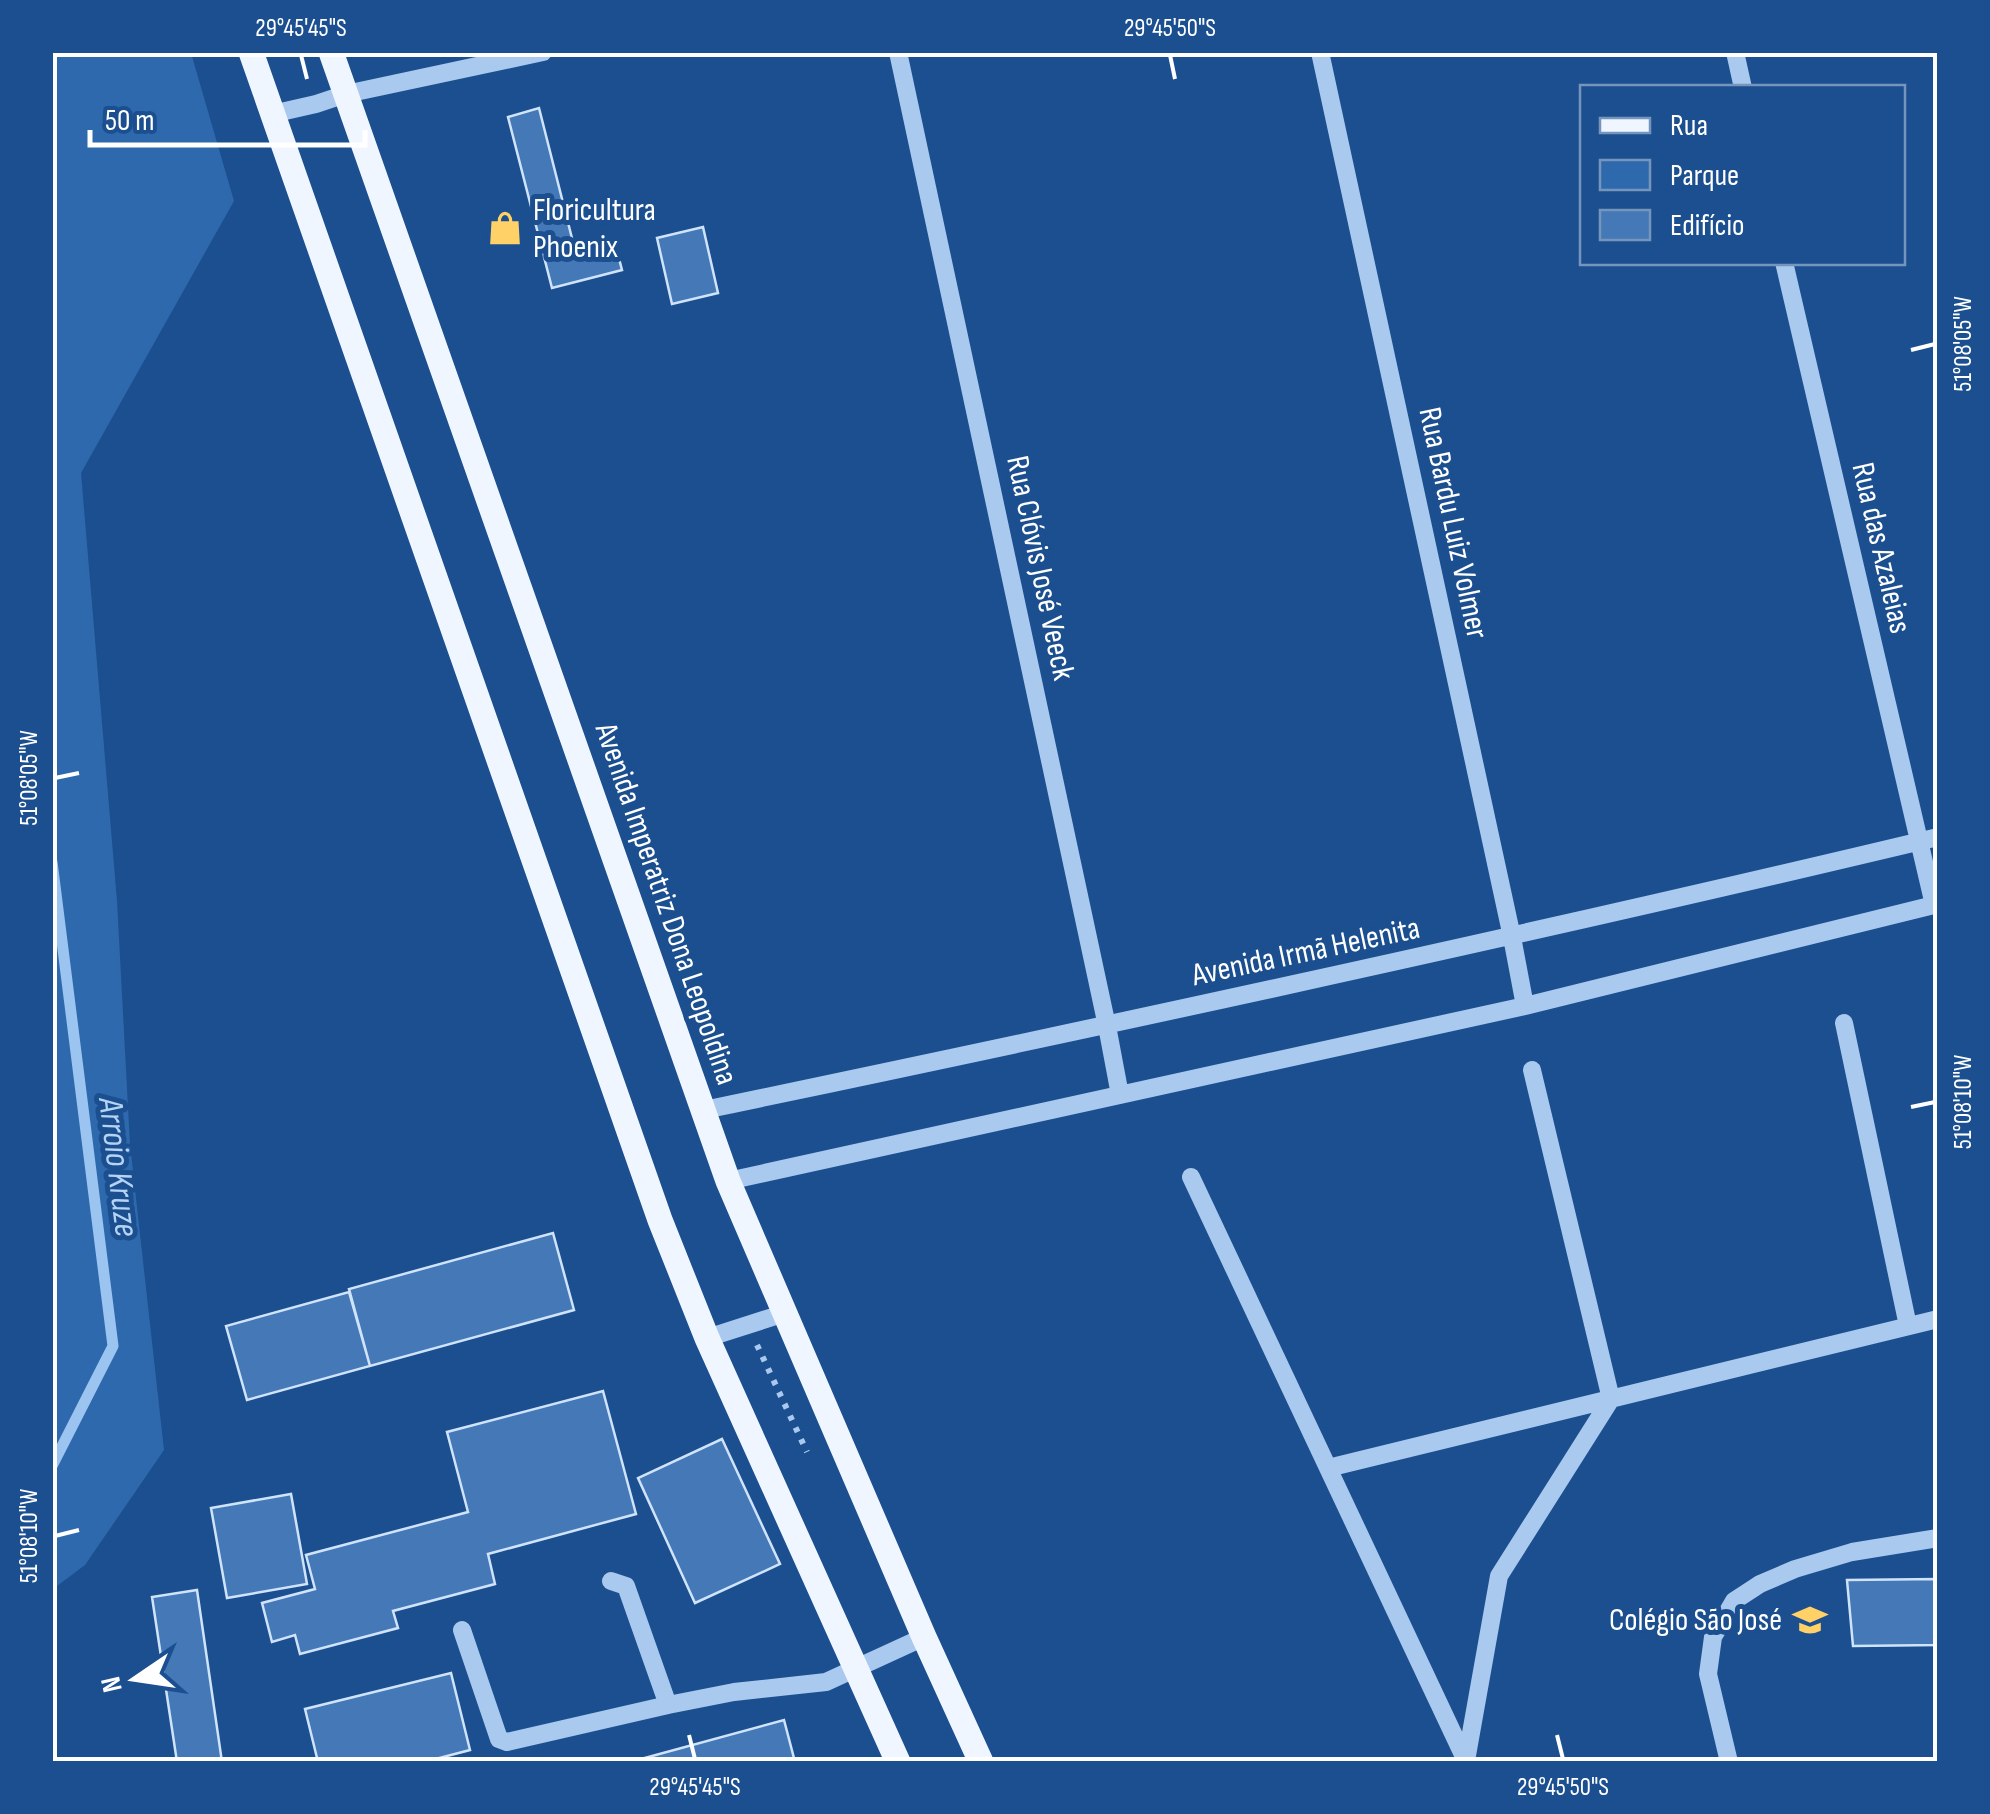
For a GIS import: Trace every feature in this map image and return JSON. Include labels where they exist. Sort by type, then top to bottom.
[{"type":"main road","points":[[250,52],[660,1220],[707,1338],[898,1762]]},
{"type":"main road","name":"Avenida Imperatriz Dona Leopoldina","points":[[331,52],[728,1180],[980,1762]]},
{"type":"street","points":[[272,114],[543,52]]},
{"type":"street","name":"Rua Clóvis José Veeck","points":[[898,52],[1120,1096]]},
{"type":"street","name":"Rua Bardu Luiz Volmer","points":[[1320,52],[1525,1006]]},
{"type":"street","points":[[1735,52],[1742,85]]},
{"type":"street","name":"Rua das Azaleias","points":[[1785,265],[1928,840],[1936,904]]},
{"type":"street","name":"Avenida Irmã Helenita","points":[[704,1110],[1512,937],[1928,840]]},
{"type":"street","points":[[728,1180],[1525,1006],[1936,904]]},
{"type":"street","points":[[1844,1023],[1908,1326]]},
{"type":"street","points":[[1466,1761],[1500,1576],[1610,1399],[1532,1070]]},
{"type":"street","points":[[1191,1177],[1466,1761]]},
{"type":"street","points":[[707,1338],[785,1312]]},
{"type":"street","points":[[1328,1468],[1938,1319]]},
{"type":"street","points":[[1729,1762],[1708,1674],[1713,1637],[1734,1602],[1760,1584],[1796,1568],[1852,1552],[1938,1538]]},
{"type":"street","points":[[611,1581],[626,1586],[668,1705]]},
{"type":"street","points":[[462,1630],[500,1739],[507,1742],[734,1692],[826,1682],[924,1637]]},
{"type":"green space","points":[[53,52],[191,53],[234,201],[81,473],[117,901],[130,1144],[164,1450],[85,1565],[53,1589]]},
{"type":"building","points":[[539,108],[577,258],[616,247],[622,270],[552,288],[508,117]]},
{"type":"building","points":[[703,227],[718,293],[672,304],[657,238]]},
{"type":"building","points":[[553,1233],[574,1310],[370,1366],[349,1289]]},
{"type":"building","points":[[349,1292],[370,1366],[247,1400],[226,1326]]},
{"type":"building","points":[[603,1391],[636,1514],[488,1554],[495,1584],[393,1611],[398,1628],[300,1654],[295,1635],[272,1642],[262,1603],[315,1589],[306,1555],[468,1512],[447,1432]]},
{"type":"building","points":[[722,1439],[780,1564],[695,1603],[638,1478]]},
{"type":"building","points":[[291,1494],[307,1584],[227,1598],[211,1508]]},
{"type":"building","points":[[1938,1579],[1938,1645],[1853,1646],[1847,1580]]},
{"type":"building","points":[[197,1590],[222,1762],[177,1762],[152,1597]]},
{"type":"building","points":[[451,1673],[470,1750],[424,1762],[318,1762],[305,1709]]},
{"type":"building","points":[[784,1720],[795,1762],[630,1762]]},
{"type":"waterway","name":"Arroio Kruze","points":[[52,862],[113,1346],[52,1466]]},
{"type":"place","name":"Floricultura Phoenix","points":[[505,228]]},
{"type":"place","name":"Colégio São José","points":[[1810,1620]]}]
